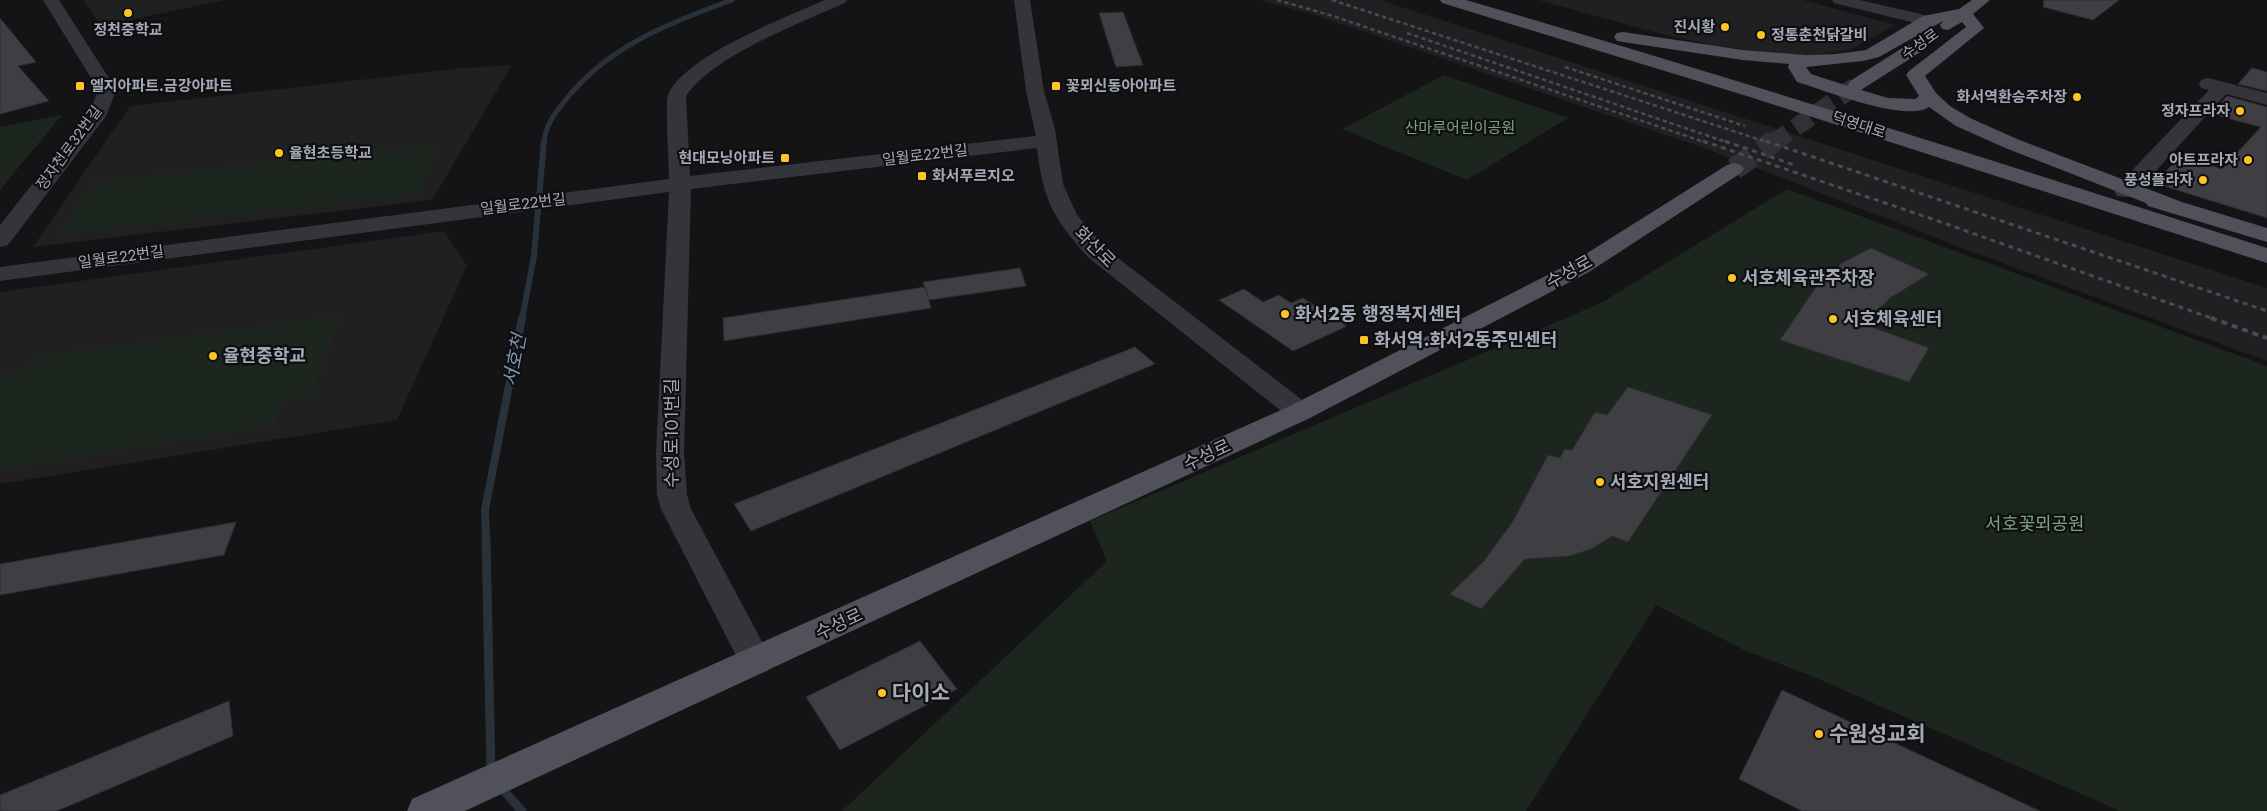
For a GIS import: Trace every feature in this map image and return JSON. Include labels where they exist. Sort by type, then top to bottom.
[{"type":"main road","name":"덕영대로","points":[[1448,0],[1610,47],[1816,111],[2267,256]]},
{"type":"main road","name":"덕영대로","points":[[1494,0],[2127,189]]},
{"type":"main road","name":"수성로","points":[[1857,85],[1886,68],[1982,0]]},
{"type":"main road","points":[[1611,36],[1800,60],[1863,56],[1884,50],[1927,20],[1963,14],[1973,23],[1975,28],[1915,75],[1929,97],[1943,110],[1963,122],[2010,143],[2127,189],[2267,235]]},
{"type":"main road","points":[[1800,60],[1797,67],[1804,78],[1887,104],[1920,105],[1929,97]]},
{"type":"main road","name":"수성로","points":[[426,811],[756,662],[1300,412],[1580,268],[1734,169]]},
{"type":"street","name":"정자천로32번길","points":[[0,240],[99,112],[105,96],[105,86],[51,0]]},
{"type":"street","name":"수성로101번길","points":[[756,662],[676,509],[672,494],[670,453],[671,400],[680,184],[677,106],[679,91],[701,72],[738,46],[839,0]]},
{"type":"street","name":"화산로","points":[[1022,0],[1036,93],[1058,200],[1078,233],[1110,263],[1300,412]]},
{"type":"street","points":[[1840,0],[1927,20]]},
{"type":"street","points":[[2127,189],[2215,85],[2267,99]]},
{"type":"street","name":"일월로22번길","points":[[0,274],[636,189],[1046,141]]},
{"type":"shaded area","name":"정천중학교","points":[[83,0],[225,0],[101,26]]},
{"type":"shaded area","points":[[1260,0],[1380,0],[2267,288],[2267,361],[1957,246],[1707,149],[1318,16]]},
{"type":"shaded area","points":[[1538,0],[1803,0],[1895,25],[1850,50],[1818,54],[1783,54],[1716,46],[1661,34]]},
{"type":"shaded area","name":"율현초등학교","points":[[512,65],[432,200],[33,247],[130,106],[464,68]]},
{"type":"shaded area","name":"율현중학교","points":[[444,231],[467,266],[397,420],[0,484],[0,292]]},
{"type":"green space","name":"산마루어린이공원","points":[[1444,75],[1568,118],[1467,180],[1342,129]]},
{"type":"green space","points":[[62,115],[0,190],[0,127]]},
{"type":"green space","points":[[441,144],[416,195],[60,235],[94,182]]},
{"type":"green space","name":"서호꽃뫼공원","points":[[1787,189],[2267,366],[2267,811],[2120,811],[1809,675],[1746,651],[1656,605],[1526,811],[842,811],[1107,561],[1090,521],[1601,303]]},
{"type":"green space","points":[[340,316],[313,394],[283,400],[276,425],[0,470],[0,374],[28,370],[38,356]]},
{"type":"building","points":[[2044,0],[2119,0],[2093,20],[2043,7]]},
{"type":"building","points":[[1123,12],[1143,65],[1116,67],[1099,13]]},
{"type":"building","points":[[0,18],[36,62],[18,66],[49,101],[0,114]]},
{"type":"building","points":[[2252,68],[2267,72],[2267,91],[2238,84]]},
{"type":"building","points":[[2227,96],[2267,107],[2267,218],[2154,183],[2181,156],[2222,169],[2261,127],[2211,114]]},
{"type":"building","name":"서호체육센터","points":[[1871,248],[1929,274],[1890,298],[1864,324],[1929,348],[1909,382],[1780,340],[1816,287],[1842,263]]},
{"type":"building","points":[[1020,268],[1026,286],[929,300],[923,282]]},
{"type":"building","points":[[925,287],[931,308],[724,341],[723,318]]},
{"type":"building","name":"화서2동 행정복지센터","points":[[1244,289],[1263,302],[1279,295],[1291,303],[1303,298],[1347,326],[1293,351],[1219,300]]},
{"type":"building","points":[[1135,347],[1155,364],[751,531],[734,504]]},
{"type":"building","name":"서호지원센터","points":[[1628,387],[1712,415],[1628,542],[1612,536],[1591,549],[1570,556],[1525,559],[1481,609],[1450,594],[1484,561],[1513,521],[1548,455],[1560,458],[1565,449],[1572,450],[1595,412],[1607,415]]},
{"type":"building","points":[[236,522],[224,555],[0,595],[0,564]]},
{"type":"building","name":"다이소","points":[[920,641],[957,689],[840,750],[806,697]]},
{"type":"building","name":"수원성교회","points":[[1782,690],[2040,811],[1802,811],[1739,779]]},
{"type":"building","points":[[229,701],[233,736],[57,811],[0,811],[0,795]]},
{"type":"waterway","name":"서호천","points":[[544,143],[548,126],[557,111],[581,83],[599,66],[640,39],[662,28],[732,0]]},
{"type":"waterway","name":"서호천","points":[[522,319],[534,256],[544,141]]},
{"type":"waterway","name":"서호천","points":[[486,539],[485,510],[522,318]]},
{"type":"waterway","name":"서호천","points":[[486,538],[491,772]]},
{"type":"waterway","name":"서호천","points":[[499,785],[522,811]]},
{"type":"tunnel","points":[[1773,143],[1857,85]]},
{"type":"tunnel","points":[[1734,169],[1774,141]]},
{"type":"railway","points":[[1277,0],[1333,16],[1707,143]]},
{"type":"railway","points":[[1332,0],[1770,143]]},
{"type":"railway","points":[[1407,33],[1729,143]]},
{"type":"railway","points":[[1565,67],[1745,126]]},
{"type":"railway","points":[[1703,141],[1938,221],[2214,319]]},
{"type":"railway","points":[[1725,141],[1797,166]]},
{"type":"railway","points":[[1766,141],[2267,311]]},
{"type":"railway","points":[[2211,318],[2267,338]]},
{"type":"place","name":"정천중학교","points":[[128,13]]},
{"type":"place","name":"진시황","points":[[1725,27]]},
{"type":"place","name":"정통춘천닭갈비","points":[[1761,35]]},
{"type":"place","name":"엘지아파트.금강아파트","points":[[80,86]]},
{"type":"place","name":"꽃뫼신동아아파트","points":[[1056,86]]},
{"type":"place","name":"화서역환승주차장","points":[[2077,97]]},
{"type":"place","name":"정자프라자","points":[[2240,111]]},
{"type":"place","name":"율현초등학교","points":[[279,153]]},
{"type":"place","name":"현대모닝아파트","points":[[785,158]]},
{"type":"place","name":"아트프라자","points":[[2248,160]]},
{"type":"place","name":"화서푸르지오","points":[[922,176]]},
{"type":"place","name":"풍성플라자","points":[[2203,180]]},
{"type":"place","name":"서호체육관주차장","points":[[1732,278]]},
{"type":"place","name":"화서2동 행정복지센터","points":[[1285,314]]},
{"type":"place","name":"서호체육센터","points":[[1833,319]]},
{"type":"place","name":"화서역.화서2동주민센터","points":[[1364,340]]},
{"type":"place","name":"율현중학교","points":[[213,356]]},
{"type":"place","name":"서호지원센터","points":[[1600,482]]},
{"type":"place","name":"다이소","points":[[882,693]]},
{"type":"place","name":"수원성교회","points":[[1819,734]]}]
